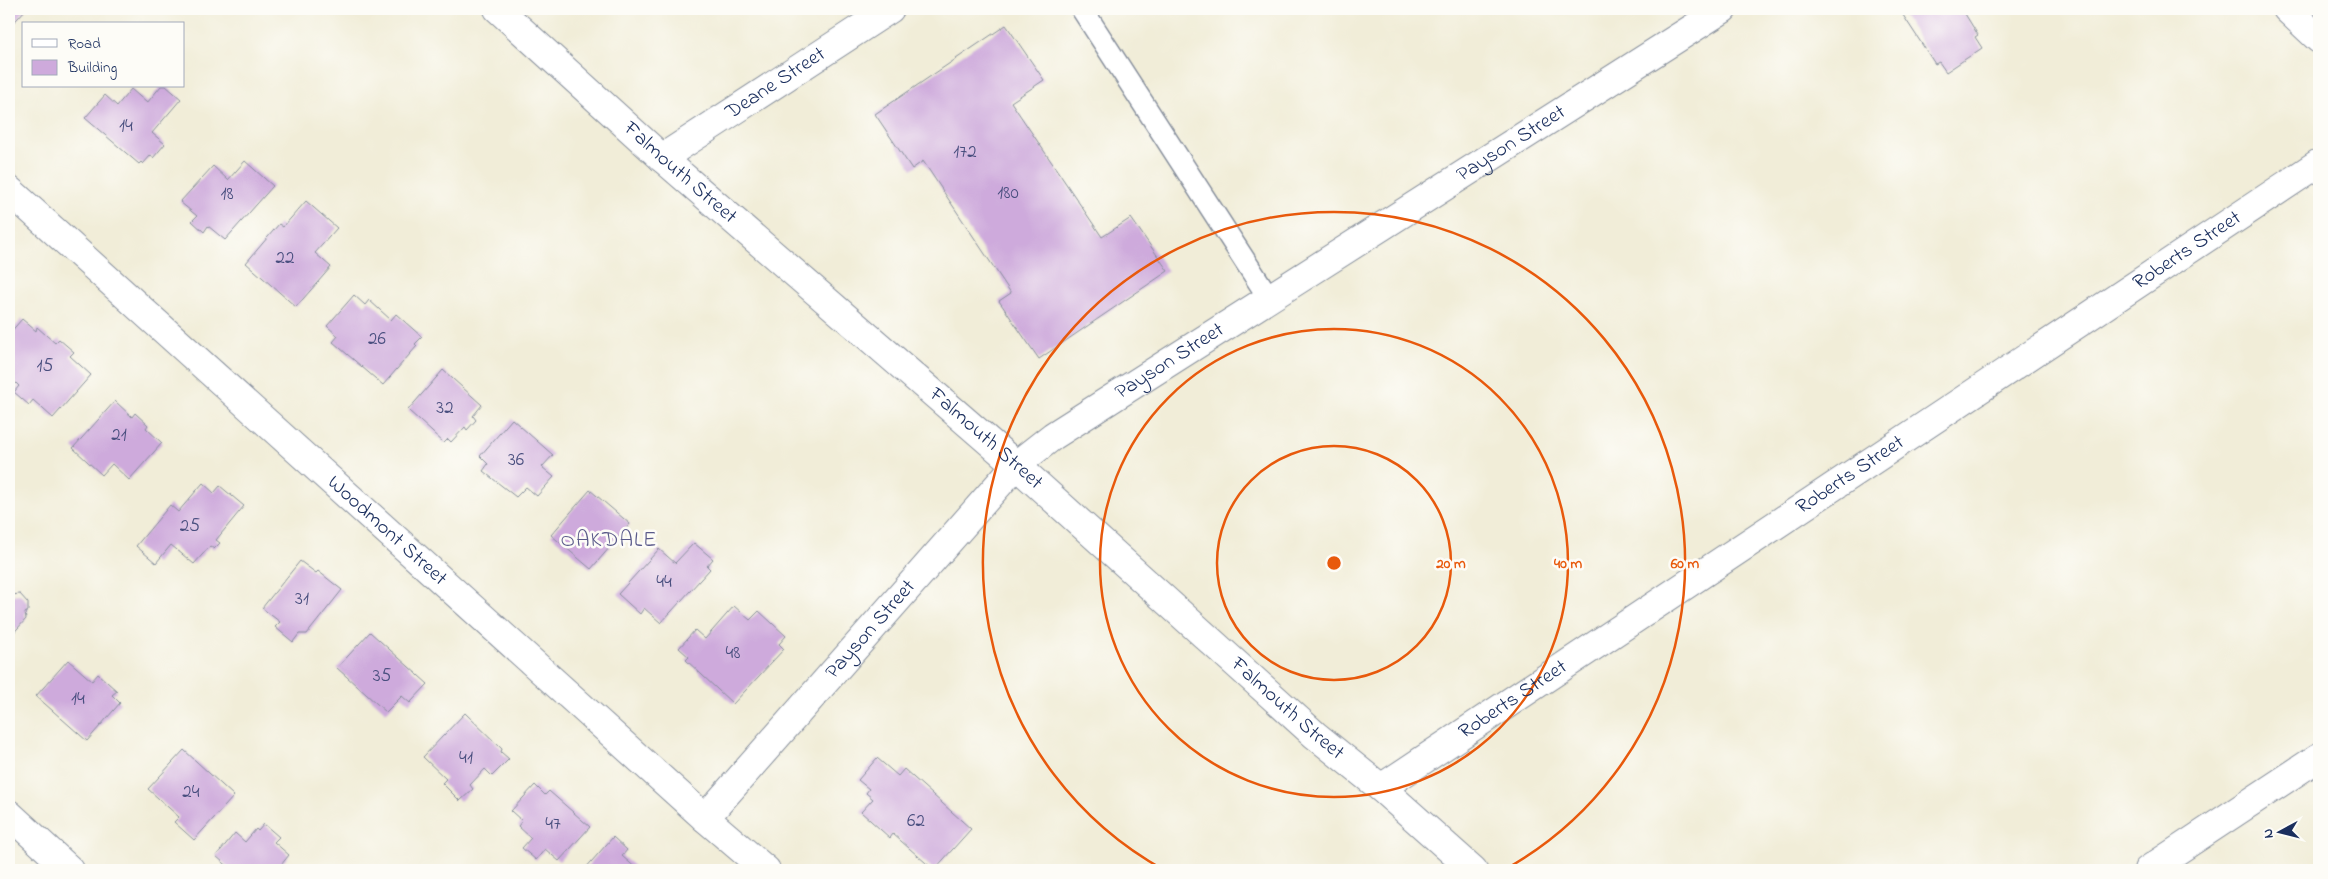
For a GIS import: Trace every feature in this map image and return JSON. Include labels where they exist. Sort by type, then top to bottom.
[{"type":"street","name":"Falmouth Street","points":[[498,9],[662,158],[1016,465],[1315,735],[1381,788],[1473,870]]},
{"type":"street","name":"Deane Street","points":[[662,158],[890,9]]},
{"type":"street","name":"Payson Street","points":[[705,818],[1016,465],[1059,432],[1722,9]]},
{"type":"street","points":[[2287,9],[2319,39]]},
{"type":"street","name":"Roberts Street","points":[[1381,788],[2319,163]]},
{"type":"street","name":"Woodmont Street","points":[[9,190],[705,818],[766,870]]},
{"type":"street","points":[[2148,870],[2319,757]]},
{"type":"street","points":[[9,814],[70,870]]},
{"type":"lane","points":[[1082,9],[1270,298]]},
{"type":"building","points":[[9,9],[26,9],[9,28]]},
{"type":"building","points":[[1899,9],[1962,9],[1978,35],[1975,37],[1982,48],[1946,72],[1939,62],[1935,64]]},
{"type":"building","points":[[1006,25],[1044,80],[1011,102],[1102,237],[1131,218],[1168,271],[1039,359],[999,301],[1011,293],[923,161],[912,169],[875,114]]},
{"type":"building","points":[[159,88],[168,88],[181,99],[152,133],[165,144],[153,158],[151,155],[143,164],[141,162],[139,164],[85,118],[105,95],[117,106],[131,89],[147,103]]},
{"type":"building","points":[[245,161],[273,186],[225,240],[208,226],[204,232],[192,221],[197,216],[180,202],[213,166],[228,180]]},
{"type":"building","points":[[306,201],[337,228],[315,253],[331,267],[296,307],[246,263],[279,224],[283,227]]},
{"type":"building","points":[[354,295],[365,305],[369,300],[391,320],[396,314],[422,337],[415,344],[417,346],[383,385],[333,342],[338,336],[327,326]]},
{"type":"building","points":[[22,319],[36,331],[37,327],[55,343],[59,339],[74,352],[70,356],[91,375],[53,418],[33,400],[29,405],[14,392],[19,386],[9,376],[9,334]]},
{"type":"building","points":[[443,370],[482,405],[473,416],[476,420],[467,430],[465,427],[451,442],[448,439],[444,443],[408,410]]},
{"type":"building","points":[[115,401],[132,417],[135,413],[148,425],[146,428],[162,443],[129,480],[112,464],[102,475],[73,448]]},
{"type":"building","points":[[512,419],[553,455],[542,467],[554,477],[537,496],[526,487],[516,497],[483,471],[488,464],[480,456]]},
{"type":"building","points":[[203,483],[214,493],[220,486],[244,506],[216,540],[220,543],[214,549],[210,546],[194,564],[171,545],[156,563],[136,546],[170,505],[178,512]]},
{"type":"building","points":[[590,490],[630,524],[591,569],[551,535]]},
{"type":"building","points":[[694,543],[713,559],[707,566],[710,569],[661,623],[644,608],[640,614],[618,594],[659,549],[675,563]]},
{"type":"building","points":[[300,561],[316,573],[318,571],[342,590],[307,634],[299,634],[293,642],[275,627],[280,622],[262,608]]},
{"type":"building","points":[[20,594],[28,603],[28,611],[25,613],[26,619],[9,638],[9,598],[11,595]]},
{"type":"building","points":[[734,606],[750,620],[759,611],[786,636],[779,644],[784,649],[733,704],[686,660],[689,657],[679,648],[695,630],[705,639]]},
{"type":"building","points":[[370,632],[428,684],[410,703],[402,696],[386,712],[337,668]]},
{"type":"building","points":[[68,660],[92,681],[98,674],[117,691],[112,695],[120,703],[87,741],[36,696]]},
{"type":"building","points":[[465,713],[502,749],[501,752],[509,759],[492,776],[485,769],[470,785],[473,789],[460,801],[442,783],[446,779],[423,757]]},
{"type":"building","points":[[184,750],[234,796],[194,840],[174,822],[179,817],[148,789]]},
{"type":"building","points":[[877,758],[898,776],[904,769],[971,829],[934,870],[893,834],[890,838],[861,812],[873,799],[866,793],[869,789],[858,780]]},
{"type":"building","points":[[535,785],[545,795],[549,791],[590,827],[559,861],[545,849],[536,860],[522,848],[531,838],[518,826],[522,821],[511,811]]},
{"type":"building","points":[[264,824],[279,837],[274,842],[289,855],[277,870],[232,870],[216,856],[235,833],[245,842],[256,829],[258,831]]},
{"type":"building","points":[[613,837],[627,850],[622,856],[638,870],[584,870]]},
{"type":"district","name":"OAKDALE","points":[[609,541]]}]
